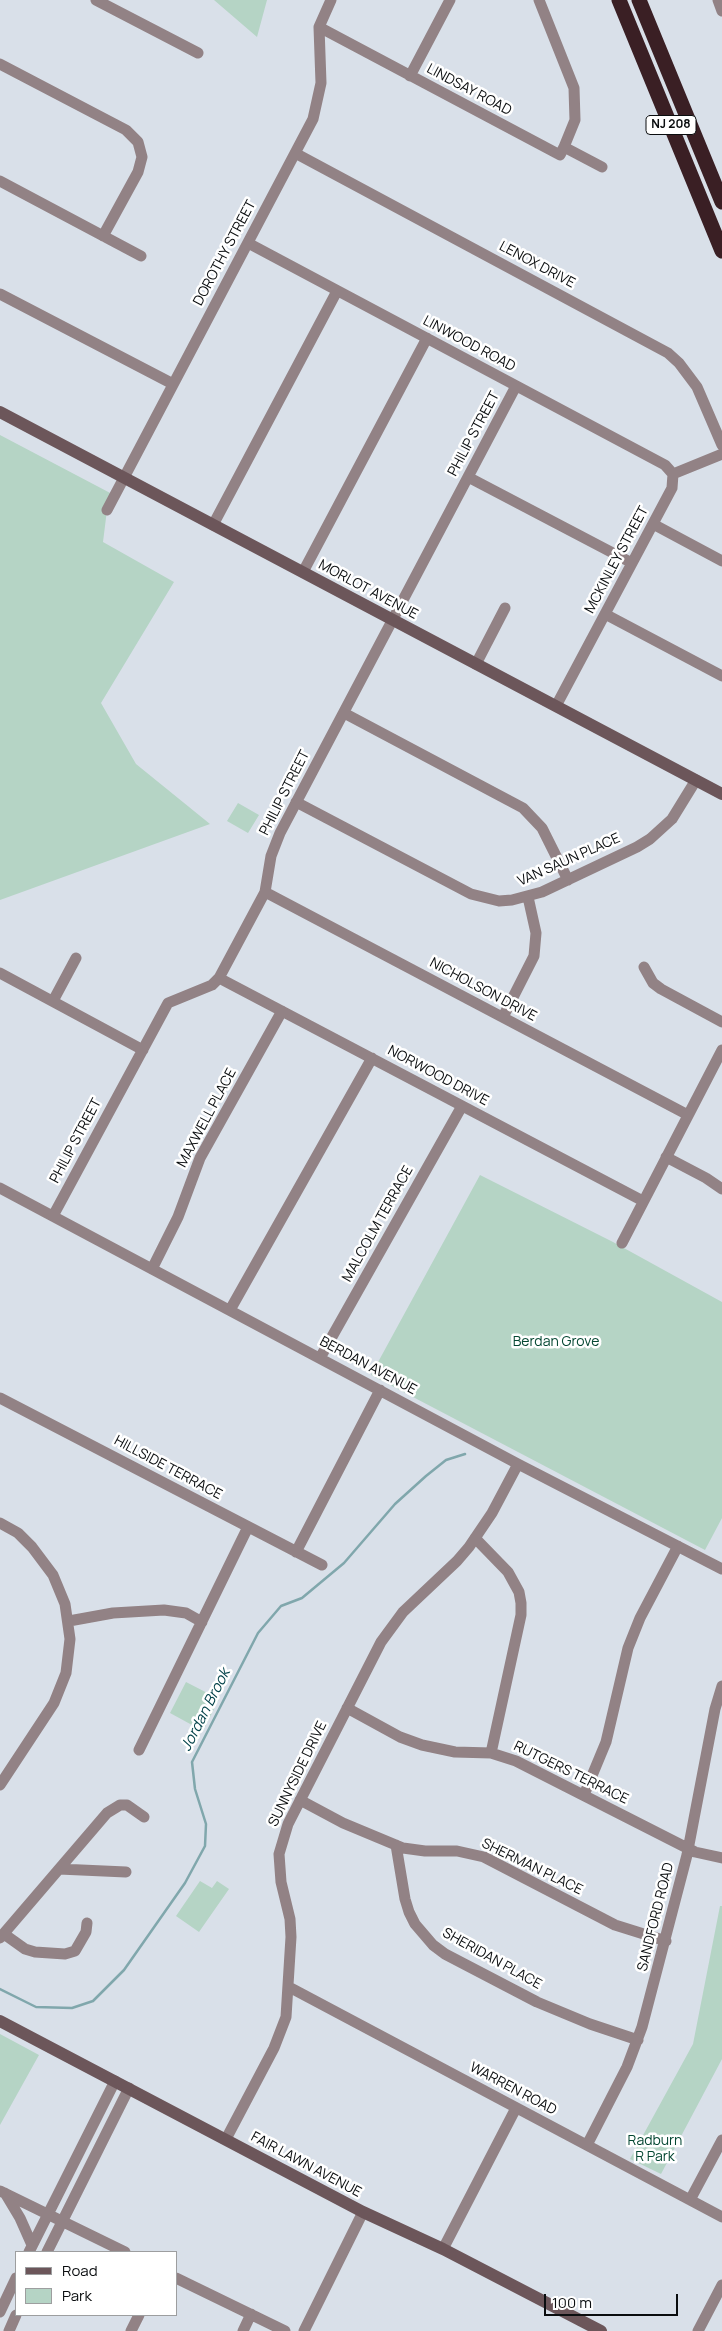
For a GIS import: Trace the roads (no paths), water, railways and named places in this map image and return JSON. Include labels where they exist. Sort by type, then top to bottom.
[{"type":"highway","name":"NJ 208","points":[[619,0],[722,251]]},
{"type":"highway","name":"NJ 208","points":[[639,0],[722,202]]},
{"type":"street","points":[[96,0],[198,53]]},
{"type":"street","name":"DOROTHY STREET","points":[[106,510],[313,119],[320,96],[322,70],[319,27],[331,0]]},
{"type":"street","points":[[410,76],[450,0]]},
{"type":"street","points":[[539,0],[574,88],[575,120],[564,147]]},
{"type":"street","points":[[718,0],[722,11]]},
{"type":"street","name":"LINDSAY ROAD","points":[[319,27],[560,155],[564,147],[602,167]]},
{"type":"street","points":[[0,64],[126,130],[138,142],[142,156],[138,172],[103,236]]},
{"type":"street","name":"LENOX DRIVE","points":[[295,153],[668,353],[680,363],[697,387],[722,445]]},
{"type":"street","points":[[0,181],[141,256]]},
{"type":"street","name":"LINWOOD ROAD","points":[[248,243],[665,465],[673,474]]},
{"type":"street","points":[[213,525],[337,291]]},
{"type":"street","points":[[0,294],[173,384]]},
{"type":"street","points":[[303,572],[427,338]]},
{"type":"street","name":"PHILIP STREET","points":[[53,1216],[168,1004],[212,985],[219,978],[264,892],[275,844],[296,802],[516,386]]},
{"type":"street","name":"MORLOT AVENUE","points":[[0,412],[722,794]]},
{"type":"street","points":[[673,474],[722,454]]},
{"type":"street","name":"MCKINLEY STREET","points":[[556,706],[672,488],[673,474]]},
{"type":"street","points":[[468,477],[632,563]]},
{"type":"street","points":[[653,524],[722,561]]},
{"type":"street","points":[[476,664],[505,608]]},
{"type":"street","points":[[605,614],[722,676]]},
{"type":"street","points":[[344,713],[523,808],[542,828],[568,880]]},
{"type":"street","name":"VAN SAUN PLACE","points":[[296,802],[471,894],[498,901],[528,897],[637,847],[650,839],[672,819],[696,780]]},
{"type":"street","name":"NICHOLSON DRIVE","points":[[264,892],[688,1115]]},
{"type":"street","points":[[503,1017],[534,956],[536,933],[528,897]]},
{"type":"street","points":[[53,1001],[76,958]]},
{"type":"street","points":[[644,967],[653,983],[661,989],[722,1022]]},
{"type":"street","points":[[0,973],[143,1050]]},
{"type":"street","name":"NORWOOD DRIVE","points":[[219,978],[643,1201]]},
{"type":"street","name":"MAXWELL PLACE","points":[[152,1269],[178,1217],[200,1158],[282,1011]]},
{"type":"street","points":[[622,1243],[722,1050]]},
{"type":"street","points":[[230,1310],[372,1058]]},
{"type":"street","name":"MALCOLM TERRACE","points":[[320,1358],[462,1106]]},
{"type":"street","points":[[666,1157],[706,1178],[722,1189]]},
{"type":"street","name":"BERDAN AVENUE","points":[[0,1188],[518,1464],[722,1570]]},
{"type":"street","points":[[296,1552],[380,1390]]},
{"type":"street","name":"HILLSIDE TERRACE","points":[[0,1398],[322,1565]]},
{"type":"street","name":"SUNNYSIDE DRIVE","points":[[226,2139],[281,2033],[286,2017],[291,1937],[290,1919],[281,1882],[279,1854],[288,1824],[390,1627],[403,1612],[457,1561],[492,1513],[518,1464]]},
{"type":"street","points":[[0,1523],[18,1533],[43,1559],[60,1589],[69,1621],[69,1657],[61,1688],[50,1709],[0,1785]]},
{"type":"street","points":[[139,1750],[248,1527]]},
{"type":"street","points":[[475,1538],[508,1572],[516,1587],[521,1603],[521,1615],[491,1753]]},
{"type":"street","points":[[584,1794],[606,1742],[628,1648],[640,1618],[678,1546]]},
{"type":"street","points":[[69,1621],[113,1613],[164,1610],[186,1613],[202,1622]]},
{"type":"street","name":"SANDFORD ROAD","points":[[587,2145],[620,2082],[638,2040],[666,1941],[688,1848],[715,1709],[722,1686]]},
{"type":"street","name":"RUTGERS TERRACE","points":[[347,1708],[400,1737],[422,1745],[455,1752],[491,1753],[516,1761],[688,1848],[722,1858]]},
{"type":"street","name":"SHERMAN PLACE","points":[[300,1800],[343,1823],[396,1845],[425,1851],[457,1851],[484,1857],[615,1925],[666,1941]]},
{"type":"street","points":[[87,1923],[86,1932],[75,1951],[65,1954],[35,1952],[25,1949],[2,1936],[100,1820],[120,1806],[133,1808],[144,1817]]},
{"type":"street","name":"SHERIDAN PLACE","points":[[396,1845],[404,1899],[409,1912],[423,1935],[433,1945],[445,1954],[537,2002],[590,2024],[638,2040]]},
{"type":"street","points":[[59,1869],[126,1872]]},
{"type":"street","name":"WARREN ROAD","points":[[289,1988],[722,2217]]},
{"type":"street","name":"FAIR LAWN AVENUE","points":[[0,2020],[363,2212],[443,2249],[601,2331]]},
{"type":"street","points":[[31,2249],[115,2081]]},
{"type":"street","points":[[48,2251],[129,2088]]},
{"type":"street","points":[[443,2249],[516,2108]]},
{"type":"street","points":[[690,2200],[722,2140]]},
{"type":"street","points":[[3,2192],[123,2251]]},
{"type":"street","points":[[3,2192],[20,2218],[31,2249]]},
{"type":"street","points":[[304,2331],[363,2212]]},
{"type":"street","points":[[178,2279],[285,2331]]},
{"type":"street","points":[[0,2312],[15,2280]]},
{"type":"street","points":[[698,2331],[722,2285]]},
{"type":"street","points":[[243,2331],[251,2314]]},
{"type":"street","points":[[9,2331],[16,2316]]},
{"type":"street","points":[[130,2331],[138,2316]]},
{"type":"waterway","name":"Jordan Brook","points":[[0,1989],[36,2007],[72,2008],[93,2001],[124,1970],[185,1883],[205,1846],[206,1824],[195,1789],[192,1762],[258,1633],[281,1606],[302,1598],[344,1563],[395,1504],[426,1476],[446,1460],[465,1454]]},
{"type":"park label","name":"Berdan Grove","points":[[556,1342]]},
{"type":"park label","name":"Radburn R Park","points":[[655,2150]]}]
